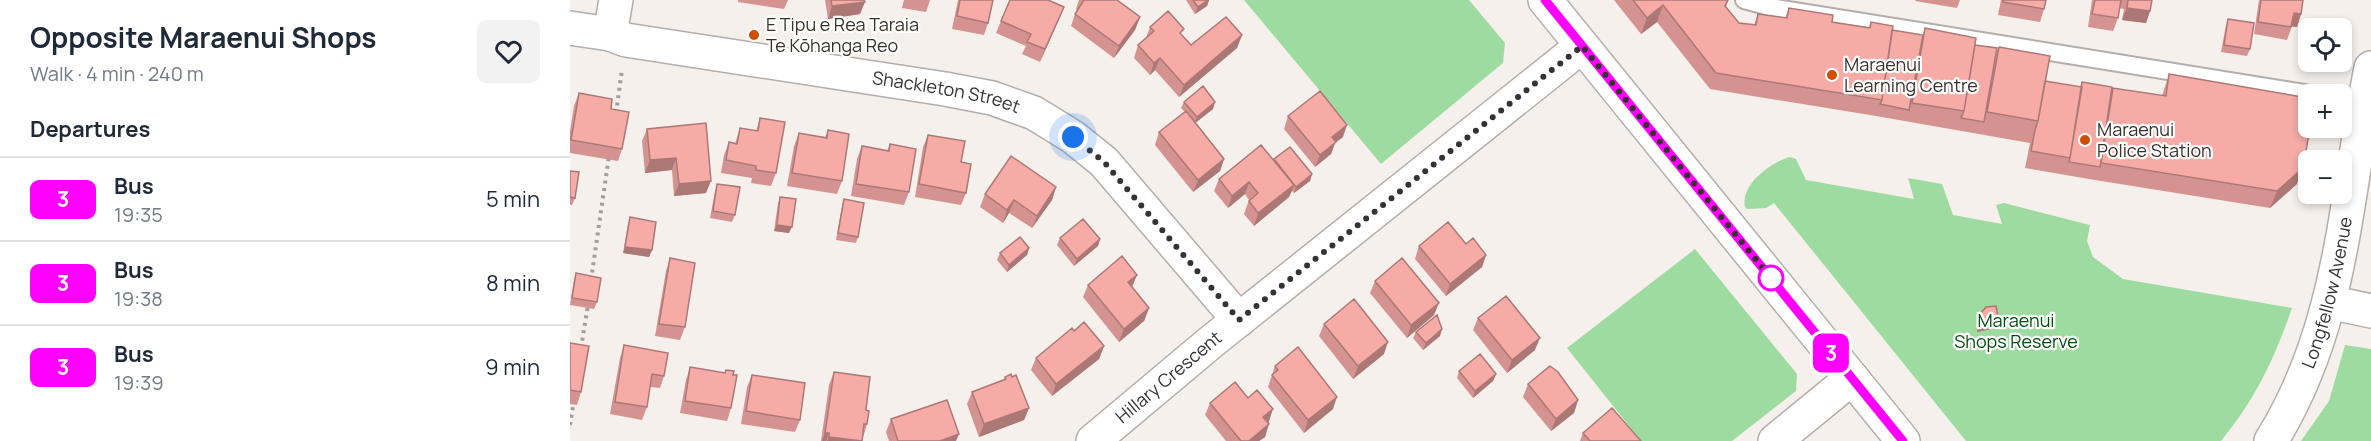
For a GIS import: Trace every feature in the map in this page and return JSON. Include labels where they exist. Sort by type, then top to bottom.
[{"type":"street","points":[[616,0],[618,37]]},
{"type":"street","points":[[1545,0],[1903,441]]},
{"type":"street","name":"Shackleton Street","points":[[570,28],[945,89],[993,98],[1035,113],[1073,137],[1104,162],[1239,320]]},
{"type":"street","name":"Hillary Crescent","points":[[1093,441],[1239,320],[1582,46]]},
{"type":"street","name":"Longfellow Avenue","points":[[2271,441],[2292,405],[2311,361],[2339,265],[2353,101],[2371,68]]},
{"type":"street","points":[[2329,302],[2371,311]]},
{"type":"street","points":[[1775,441],[1852,378]]},
{"type":"lane","points":[[1744,0],[1770,8],[2298,92]]},
{"type":"path","points":[[615,121],[618,37]]},
{"type":"path","points":[[591,285],[611,144]]},
{"type":"path","points":[[580,355],[589,297]]},
{"type":"path","points":[[570,425],[575,390]]},
{"type":"green space","points":[[1244,0],[1469,0],[1505,43],[1503,63],[1381,164]]},
{"type":"green space","name":"Maraenui Shops Reserve","points":[[1790,157],[1796,159],[1806,180],[1914,199],[1908,178],[1942,184],[1953,215],[2002,224],[1996,205],[2004,203],[2090,225],[2087,241],[2093,257],[2123,279],[2292,308],[2263,378],[2221,441],[1966,441],[1774,203],[1766,208],[1747,209],[1745,207],[1747,191],[1758,176],[1774,164]]},
{"type":"green space","points":[[1695,249],[1797,374],[1796,391],[1732,441],[1641,441],[1567,348]]},
{"type":"green space","points":[[2345,345],[2371,349],[2371,441],[2301,441],[2329,401]]},
{"type":"building","points":[[831,0],[864,0],[865,2],[832,6]]},
{"type":"building","points":[[960,0],[993,0],[988,23],[957,16]]},
{"type":"building","points":[[1010,0],[1048,0],[1064,7],[1045,49],[1027,42],[1031,34],[1001,21]]},
{"type":"building","points":[[1084,0],[1117,0],[1140,17],[1119,46],[1075,14]]},
{"type":"building","points":[[1193,0],[1208,0],[1198,7]]},
{"type":"building","points":[[1633,0],[1728,0],[1725,6],[1739,23],[1756,25],[1758,14],[1787,18],[1789,8],[1833,15],[1832,22],[1870,28],[1871,22],[1893,26],[1882,100],[1716,73],[1663,5],[1647,18]]},
{"type":"building","points":[[2003,0],[2046,0],[2044,9],[2003,2]]},
{"type":"building","points":[[2095,0],[2121,0],[2118,18],[2092,14]]},
{"type":"building","points":[[2128,0],[2152,0],[2150,11],[2127,8]]},
{"type":"building","points":[[2261,0],[2303,0],[2301,14],[2294,13],[2291,27],[2258,22]]},
{"type":"building","points":[[1168,11],[1184,29],[1180,33],[1191,45],[1226,17],[1242,35],[1184,85],[1160,58],[1154,63],[1138,45],[1154,31],[1150,27]]},
{"type":"building","points":[[2228,19],[2254,23],[2250,49],[2224,45]]},
{"type":"building","points":[[1925,28],[1976,38],[1964,111],[1912,103]]},
{"type":"building","points":[[1892,30],[1923,35],[1909,110],[1880,104]]},
{"type":"building","points":[[1975,45],[1997,48],[1984,122],[1961,118]]},
{"type":"building","points":[[1999,47],[2050,56],[2038,121],[1987,112]]},
{"type":"building","points":[[2169,74],[2298,96],[2298,138],[2308,138],[2306,150],[2298,150],[2298,172],[2277,191],[2101,163],[2113,88],[2166,96]]},
{"type":"building","points":[[2045,81],[2082,87],[2070,158],[2031,151]]},
{"type":"building","name":"Maraenui Police Station","points":[[2082,82],[2112,87],[2100,167],[2069,162]]},
{"type":"building","points":[[1203,86],[1215,102],[1197,117],[1184,102]]},
{"type":"building","points":[[1320,91],[1347,125],[1332,137],[1336,142],[1320,155],[1288,116]]},
{"type":"building","points":[[579,93],[612,99],[611,109],[629,112],[622,149],[571,140]]},
{"type":"building","points":[[1186,111],[1224,159],[1198,180],[1159,132]]},
{"type":"building","points":[[760,118],[785,122],[776,173],[756,170],[756,166],[726,160],[729,142],[737,144],[740,128],[758,131]]},
{"type":"building","points":[[706,123],[711,181],[679,184],[676,158],[650,160],[647,129]]},
{"type":"building","points":[[828,130],[849,134],[842,181],[792,173],[799,133],[827,138]]},
{"type":"building","points":[[928,135],[965,141],[961,162],[971,164],[966,193],[919,184]]},
{"type":"building","points":[[890,144],[916,149],[909,192],[856,184],[862,146],[889,151]]},
{"type":"building","points":[[1261,145],[1294,185],[1258,213],[1249,201],[1258,193],[1249,182],[1232,196],[1219,179]]},
{"type":"building","points":[[1290,147],[1312,174],[1296,187],[1274,159]]},
{"type":"building","points":[[1011,156],[1056,187],[1037,216],[1014,200],[1007,210],[985,194]]},
{"type":"building","points":[[570,171],[579,172],[575,198],[570,197]]},
{"type":"building","points":[[717,184],[740,187],[735,215],[713,211]]},
{"type":"building","points":[[780,197],[796,199],[792,227],[777,225]]},
{"type":"building","points":[[844,199],[864,203],[858,237],[838,233]]},
{"type":"building","points":[[630,217],[656,222],[652,250],[625,247]]},
{"type":"building","points":[[1083,219],[1100,239],[1077,259],[1060,238]]},
{"type":"building","points":[[1448,222],[1466,244],[1473,238],[1486,255],[1450,284],[1419,246]]},
{"type":"building","points":[[1020,237],[1029,248],[1009,265],[1000,253]]},
{"type":"building","points":[[1122,256],[1137,275],[1128,282],[1149,308],[1124,329],[1088,285]]},
{"type":"building","points":[[670,258],[695,263],[685,327],[659,324]]},
{"type":"building","points":[[1402,258],[1439,303],[1411,325],[1375,281]]},
{"type":"building","points":[[576,273],[601,278],[597,302],[572,298]]},
{"type":"building","points":[[1506,296],[1540,338],[1512,360],[1478,318]]},
{"type":"building","points":[[1354,299],[1388,342],[1358,366],[1324,324]]},
{"type":"building","points":[[1996,306],[1999,322],[1980,325],[1980,314],[1986,307]]},
{"type":"building","points":[[1437,315],[1442,329],[1426,343],[1416,332]]},
{"type":"building","points":[[1084,322],[1104,346],[1056,384],[1036,358],[1072,328],[1074,331]]},
{"type":"building","points":[[570,343],[589,346],[581,392],[570,390]]},
{"type":"building","points":[[624,345],[668,353],[664,376],[652,374],[647,407],[615,402]]},
{"type":"building","points":[[1298,347],[1337,397],[1308,420],[1272,375],[1278,370],[1275,366]]},
{"type":"building","points":[[1480,354],[1496,374],[1475,391],[1459,371]]},
{"type":"building","points":[[1550,366],[1558,372],[1578,400],[1556,419],[1528,384]]},
{"type":"building","points":[[690,367],[725,373],[726,370],[734,371],[733,375],[737,375],[731,408],[685,401]]},
{"type":"building","points":[[834,372],[870,377],[866,410],[869,411],[867,424],[864,424],[862,441],[829,437],[829,433],[825,433]]},
{"type":"building","points":[[1011,374],[1012,377],[1016,375],[1029,408],[984,424],[972,392],[1006,379],[1005,377]]},
{"type":"building","points":[[752,375],[805,383],[800,420],[746,411]]},
{"type":"building","points":[[1235,382],[1248,398],[1257,390],[1273,409],[1263,417],[1269,424],[1249,441],[1241,441],[1210,403]]},
{"type":"building","points":[[947,400],[959,434],[940,441],[898,441],[891,419]]},
{"type":"building","points":[[1612,408],[1641,441],[1590,441],[1583,433]]},
{"type":"bus line","name":"3","points":[[1545,0],[1903,441]]},
{"type":"place","name":"E Tipu e Rea Taraia Te Kōhanga Reo","points":[[754,35]]},
{"type":"place","name":"Maraenui Learning Centre","points":[[1832,75]]},
{"type":"place","name":"Maraenui Police Station","points":[[2085,140]]},
{"type":"route","points":[[1073,137],[1104,162],[1239,320],[1582,46],[1771,278]]}]
